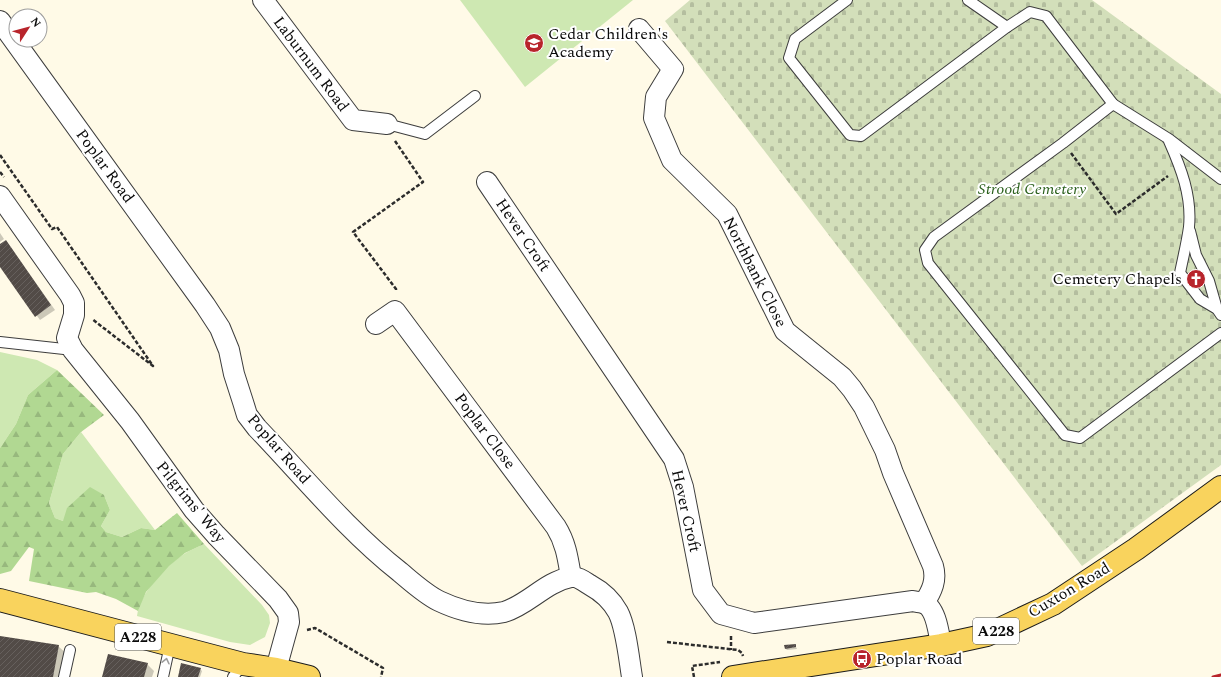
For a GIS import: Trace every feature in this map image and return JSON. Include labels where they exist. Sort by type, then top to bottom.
[{"type":"main road","name":"Cuxton Road","points":[[733,677],[941,645],[987,635],[1053,604],[1136,550],[1221,488]]},
{"type":"main road","name":"A228","points":[[0,600],[170,646],[238,670],[276,669],[308,677]]},
{"type":"street","name":"Laburnum Road","points":[[263,0],[353,120],[387,124]]},
{"type":"street","name":"Poplar Road","points":[[0,21],[205,305],[220,328],[229,350],[234,374],[248,415],[257,428],[352,529],[383,559],[416,586],[438,600],[461,610],[482,613],[503,612],[519,606],[554,584],[572,577]]},
{"type":"street","name":"Northbank Close","points":[[639,29],[673,69],[656,97],[654,118],[672,160],[727,214],[785,331],[847,383],[861,402],[874,424],[935,572],[934,582],[924,603]]},
{"type":"street","name":"Hever Croft","points":[[487,182],[674,459],[683,487],[703,590],[721,614],[754,623],[913,601],[924,603]]},
{"type":"street","points":[[0,196],[70,295],[74,303],[70,344]]},
{"type":"street","name":"Poplar Close","points":[[395,311],[556,527],[566,548],[572,577]]},
{"type":"street","points":[[376,324],[395,311]]},
{"type":"street","name":"Pilgrims' Way","points":[[70,344],[130,422],[194,510],[278,599],[286,610],[289,622],[276,669]]},
{"type":"street","points":[[572,577],[595,588],[606,596],[616,608],[621,618],[632,677]]},
{"type":"street","points":[[924,603],[930,609],[936,620],[941,645]]},
{"type":"lane","points":[[847,0],[795,39],[790,58],[850,135],[861,136],[1007,27],[1030,12],[1046,16],[1114,104],[1169,139],[1221,179]]},
{"type":"lane","points":[[968,0],[1007,27]]},
{"type":"lane","points":[[387,124],[425,134],[475,96]]},
{"type":"lane","points":[[1114,104],[1064,143],[934,237],[925,250],[928,263],[1065,435],[1080,438],[1221,333]]},
{"type":"lane","points":[[1169,139],[1181,167],[1188,194],[1189,227],[1196,255],[1210,281],[1219,312]]},
{"type":"lane","points":[[1189,227],[1180,273],[1200,299],[1219,312]]},
{"type":"lane","points":[[0,342],[70,344]]},
{"type":"lane","points":[[163,677],[170,646]]},
{"type":"lane","points":[[64,677],[70,650]]},
{"type":"path","points":[[387,124],[389,133],[423,182],[354,232],[396,289],[399,302],[395,311]]},
{"type":"path","points":[[1064,143],[1116,214],[1181,167]]},
{"type":"path","points":[[0,155],[52,229],[57,227],[152,366],[92,318]]},
{"type":"path","points":[[78,270],[84,266]]},
{"type":"path","points":[[315,628],[383,668],[381,677]]},
{"type":"path","points":[[667,642],[738,650],[742,653],[744,658]]},
{"type":"green space","name":"Cedar Children's Academy","points":[[460,0],[633,0],[525,87]]},
{"type":"green space","name":"Strood Cemetery","points":[[690,0],[1092,0],[1221,94],[1221,465],[1082,566],[665,21]]},
{"type":"green space","points":[[0,352],[37,360],[57,370],[28,395],[16,424],[0,448]]},
{"type":"green space","points":[[57,370],[104,415],[81,432],[63,454],[49,503],[55,518],[63,521],[67,508],[90,487],[104,495],[110,510],[101,526],[106,532],[122,537],[141,528],[155,530],[177,513],[204,544],[185,553],[169,566],[146,592],[138,611],[116,599],[96,592],[87,593],[29,581],[34,549],[29,547],[11,571],[0,574],[0,448],[16,424],[28,395]]},
{"type":"green space","points":[[81,432],[155,530],[141,528],[122,537],[106,532],[101,526],[110,510],[104,495],[63,521],[55,518],[49,503],[63,454]]},
{"type":"green space","points":[[204,544],[262,605],[269,615],[270,623],[265,637],[250,645],[230,642],[137,616],[143,598],[154,581],[177,559]]},
{"type":"building","points":[[6,240],[51,305],[35,317],[0,267],[0,244]]},
{"type":"building","points":[[0,636],[59,645],[53,677],[0,677]]},
{"type":"building","points":[[796,644],[796,647],[785,649],[784,645]]},
{"type":"building","points":[[108,654],[148,663],[144,677],[102,677]]},
{"type":"building","points":[[181,663],[201,668],[198,677],[178,677]]},
{"type":"railway","points":[[1213,677],[1221,675]]},
{"type":"place","name":"Cedar Children's Academy","points":[[534,43]]},
{"type":"place","name":"Cemetery Chapels","points":[[1196,279]]},
{"type":"place","name":"Poplar Road","points":[[862,659]]}]
